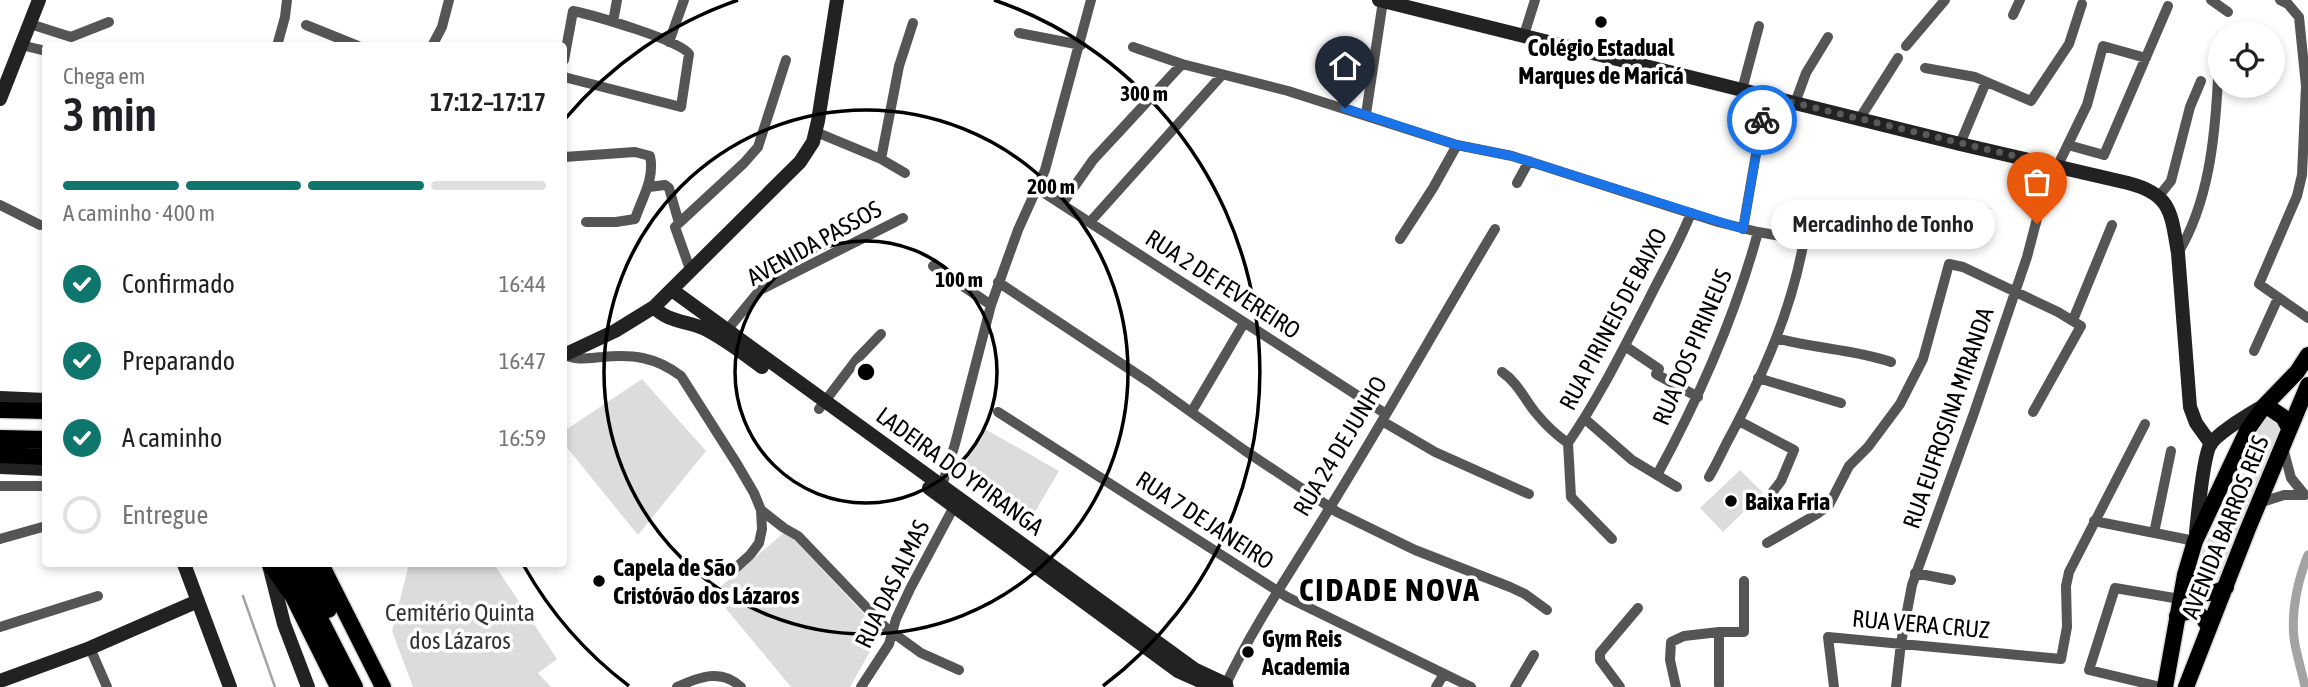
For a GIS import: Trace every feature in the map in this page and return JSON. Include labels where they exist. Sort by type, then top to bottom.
[{"type":"highway","points":[[0,427],[42,429]]},
{"type":"highway","points":[[0,439],[42,440]]},
{"type":"highway","points":[[289,567],[299,580],[315,623],[354,687]]},
{"type":"highway","points":[[305,567],[351,637],[367,687]]},
{"type":"main road","points":[[0,99],[40,0]]},
{"type":"main road","points":[[567,354],[615,331],[654,307],[800,162],[816,132],[837,0]]},
{"type":"main road","points":[[1381,1],[2140,186],[2159,196],[2169,210],[2178,253],[2190,407],[2196,423],[2211,444]]},
{"type":"main road","name":"LADEIRA DO YPIRANGA","points":[[672,290],[724,334],[1191,673],[1223,686]]},
{"type":"main road","name":"LADEIRA DO YPIRANGA","points":[[654,307],[674,320],[724,334]]},
{"type":"main road","points":[[615,331],[674,320]]},
{"type":"main road","name":"AVENIDA BARROS REIS","points":[[2163,687],[2185,575],[2195,541],[2243,438],[2265,405],[2297,372],[2308,355]]},
{"type":"main road","name":"AVENIDA BARROS REIS","points":[[2186,687],[2258,503],[2308,385]]},
{"type":"main road","points":[[0,398],[42,400]]},
{"type":"main road","points":[[2195,541],[2211,444],[2243,418],[2265,405],[2283,417],[2289,428]]},
{"type":"main road","points":[[0,410],[42,411]]},
{"type":"main road","points":[[0,455],[42,457]]},
{"type":"main road","points":[[0,467],[42,469]]},
{"type":"main road","points":[[185,567],[230,687]]},
{"type":"main road","points":[[270,567],[294,653],[308,687]]},
{"type":"main road","points":[[271,567],[315,623],[338,687]]},
{"type":"main road","points":[[322,567],[351,637],[383,687]]},
{"type":"main road","points":[[2185,575],[2194,590],[2201,594],[2217,593],[2226,587]]},
{"type":"main road","points":[[0,681],[90,648],[198,601]]},
{"type":"main road","points":[[2177,616],[2197,612],[2203,616],[2209,628]]},
{"type":"main road","points":[[294,653],[299,687]]},
{"type":"street","points":[[277,42],[287,0]]},
{"type":"street","points":[[434,42],[442,27],[449,0]]},
{"type":"street","points":[[613,22],[617,0]]},
{"type":"street","points":[[669,42],[684,0]]},
{"type":"street","points":[[941,491],[990,305],[1018,230],[1038,188],[1081,45],[1091,0]]},
{"type":"street","points":[[1524,35],[1535,0]]},
{"type":"street","points":[[1906,47],[1945,0]]},
{"type":"street","points":[[2013,15],[2020,0]]},
{"type":"street","points":[[2211,0],[2228,12]]},
{"type":"street","points":[[2280,0],[2295,10],[2299,17],[2307,108],[2301,186],[2259,284],[2308,318]]},
{"type":"street","points":[[1366,114],[1381,1]]},
{"type":"street","points":[[1925,68],[1966,74],[2031,101],[2069,44],[2082,4]]},
{"type":"street","points":[[2068,145],[2104,155],[2168,6]]},
{"type":"street","points":[[567,44],[573,11],[686,48],[689,54],[681,107],[567,78]]},
{"type":"street","points":[[30,24],[71,37],[109,22]]},
{"type":"street","points":[[881,159],[899,66],[913,23]]},
{"type":"street","points":[[306,25],[348,42]]},
{"type":"street","points":[[1742,90],[1759,26]]},
{"type":"street","points":[[1018,33],[1081,45]]},
{"type":"street","points":[[1795,103],[1806,74],[1828,37]]},
{"type":"street","points":[[22,45],[42,50]]},
{"type":"street","name":"RUA EUFROSINA MIRANDA","points":[[1896,687],[1901,643],[1915,573],[1974,414],[2054,166],[2068,145],[2089,98],[2103,46],[2146,58]]},
{"type":"street","points":[[1133,47],[1182,64],[1366,114],[1457,145],[1501,152],[1743,229],[1804,240],[1793,290],[1776,338],[1739,421],[1709,477]]},
{"type":"street","points":[[1860,118],[1898,58]]},
{"type":"street","points":[[691,272],[675,228],[758,147],[786,60]]},
{"type":"street","points":[[1062,204],[1100,153],[1182,64]]},
{"type":"street","points":[[1090,222],[1222,75]]},
{"type":"street","points":[[2159,196],[2171,181],[2190,107],[2201,81]]},
{"type":"street","points":[[1960,144],[1986,82]]},
{"type":"street","points":[[1743,229],[1766,96]]},
{"type":"street","points":[[2178,253],[2189,234],[2211,158],[2216,98]]},
{"type":"street","points":[[816,132],[881,159],[905,173]]},
{"type":"street","points":[[1399,239],[1433,188],[1457,145]]},
{"type":"street","points":[[567,157],[635,152],[647,154],[651,160],[649,187],[634,219],[586,222]]},
{"type":"street","points":[[1517,183],[1530,161]]},
{"type":"street","points":[[649,187],[665,185],[669,188],[679,223]]},
{"type":"street","name":"RUA 2 DE FEVEREIRO","points":[[1038,188],[1435,452],[1529,494]]},
{"type":"street","points":[[0,205],[40,225]]},
{"type":"street","name":"RUA PIRINEIS DE BAIXO","points":[[1568,443],[1585,419],[1625,346],[1691,213]]},
{"type":"street","name":"AVENIDA PASSOS","points":[[724,334],[760,290],[903,218]]},
{"type":"street","points":[[2033,412],[2076,324],[2112,225]]},
{"type":"street","name":"RUA 24 DE JUNHO","points":[[1223,686],[1277,591],[1384,418],[1495,229]]},
{"type":"street","name":"RUA DOS PIRINEUS","points":[[1657,475],[1698,397],[1731,319],[1758,232]]},
{"type":"street","points":[[1767,543],[1829,505],[1845,472],[1868,447],[1908,393],[1923,359],[1949,264],[1963,267],[2076,324]]},
{"type":"street","points":[[933,266],[990,305]]},
{"type":"street","points":[[998,282],[1330,507],[1415,550],[1510,587],[1547,610]]},
{"type":"street","points":[[2253,351],[2278,298]]},
{"type":"street","points":[[1192,411],[1244,323]]},
{"type":"street","points":[[822,405],[857,359],[881,334]]},
{"type":"street","points":[[1776,338],[1891,362]]},
{"type":"street","points":[[1625,346],[1659,369],[1656,374],[1698,397]]},
{"type":"street","points":[[567,356],[580,359],[641,356],[669,367],[681,376],[737,464],[761,510],[762,529],[759,543],[750,555],[729,573]]},
{"type":"street","points":[[1502,372],[1514,381],[1535,412],[1568,443],[1571,496],[1612,539]]},
{"type":"street","points":[[1758,378],[1841,403]]},
{"type":"street","name":"RUA 7 DE JANEIRO","points":[[998,412],[1277,591],[1471,687]]},
{"type":"street","points":[[1585,419],[1622,452],[1677,487]]},
{"type":"street","points":[[1739,421],[1794,450],[1781,481],[1761,507]]},
{"type":"street","points":[[2145,424],[2094,521],[2195,541]]},
{"type":"street","points":[[2282,446],[2291,478],[2306,495]]},
{"type":"street","points":[[2154,533],[2171,451]]},
{"type":"street","points":[[0,486],[42,485]]},
{"type":"street","points":[[2258,503],[2284,495],[2306,495]]},
{"type":"street","name":"RUA DAS ALMAS","points":[[861,687],[889,644],[896,619],[910,589],[957,502]]},
{"type":"street","points":[[761,510],[798,536],[879,622],[921,653],[959,670]]},
{"type":"street","name":"RUA VERA CRUZ","points":[[1834,687],[1828,637],[2061,659],[2067,627],[2067,577],[2094,521]]},
{"type":"street","points":[[0,539],[42,527]]},
{"type":"street","points":[[1915,573],[1951,580]]},
{"type":"street","points":[[1676,687],[1670,660],[1671,642],[1684,636],[1744,632],[1744,581]]},
{"type":"street","points":[[2163,687],[2090,670],[2115,589],[2180,600]]},
{"type":"street","points":[[0,627],[98,596]]},
{"type":"street","points":[[1620,687],[1600,660],[1600,653],[1638,608]]},
{"type":"street","points":[[1719,632],[1719,685]]},
{"type":"street","points":[[90,648],[107,687]]},
{"type":"street","points":[[1515,687],[1534,654]]},
{"type":"street","points":[[1436,687],[1444,674]]},
{"type":"street","points":[[677,687],[718,675],[732,679],[741,687]]},
{"type":"green space","points":[[1969,202],[1991,208],[1982,247],[1960,242]]},
{"type":"green space","points":[[642,379],[706,451],[638,535],[567,448],[567,429]]},
{"type":"green space","points":[[2267,418],[2275,420],[2282,428],[2222,581],[2204,589],[2194,579],[2194,570],[2261,421]]},
{"type":"green space","points":[[985,429],[1059,471],[1032,517],[958,475]]},
{"type":"green space","name":"Baixa Fria","points":[[1740,470],[1763,493],[1723,532],[1700,508]]},
{"type":"green space","points":[[786,531],[881,632],[850,687],[791,687],[713,593]]},
{"type":"green space","name":"Cemitério Quinta dos Lázaros","points":[[408,567],[496,567],[557,659],[538,673],[551,687],[413,687],[392,631]]},
{"type":"waterway","points":[[2305,687],[2293,628],[2298,585],[2308,555]]},
{"type":"waterway","points":[[243,596],[275,687]]},
{"type":"way so far","points":[[1762,120],[1766,96],[2052,165],[2037,224]]},
{"type":"place","name":"Colégio Estadual Marques de Maricá","points":[[1601,22]]},
{"type":"place","name":"Mercadinho de Tonho","points":[[2037,224]]},
{"type":"place","name":"Baixa Fria","points":[[1731,501]]},
{"type":"place","name":"Capela de São Cristóvão dos Lázaros","points":[[599,581]]},
{"type":"place","name":"Gym Reis Academia","points":[[1248,652]]},
{"type":"district","name":"CIDADE NOVA","points":[[1390,589]]},
{"type":"route","points":[[1345,108],[1471,149],[1501,152],[1743,229],[1762,120]]}]
